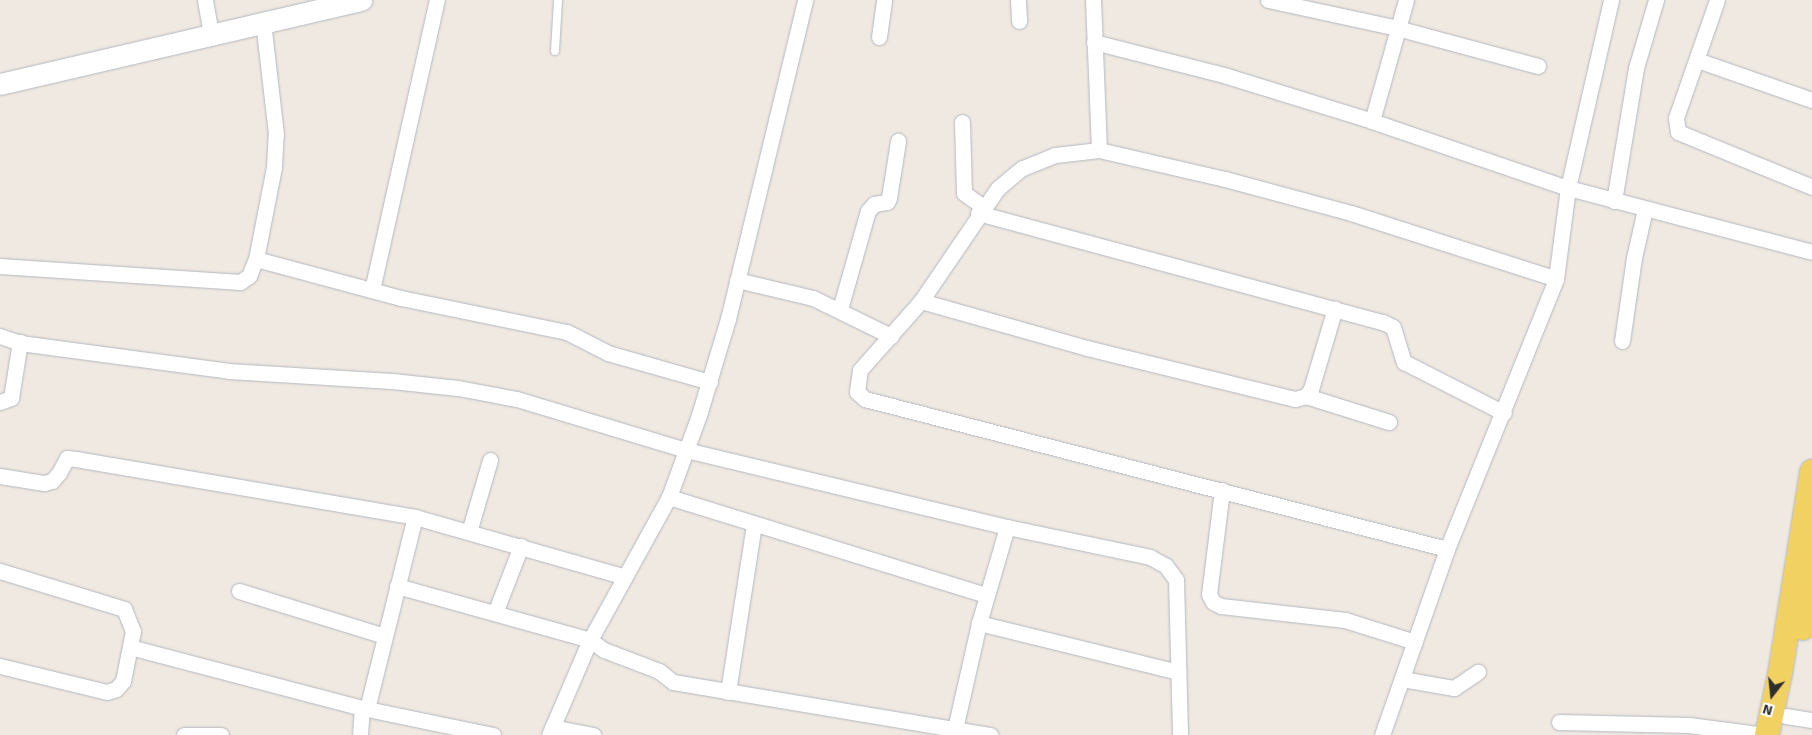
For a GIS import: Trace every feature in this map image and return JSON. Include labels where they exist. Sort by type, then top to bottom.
[{"type":"main road","points":[[1766,735],[1780,674],[1812,472]]},
{"type":"main road","points":[[1784,726],[1809,591],[1812,558]]},
{"type":"street","points":[[205,0],[211,34]]},
{"type":"street","points":[[0,84],[361,0]]},
{"type":"street","points":[[372,290],[437,0]]},
{"type":"street","points":[[593,735],[551,731],[590,640],[669,497],[710,382],[737,280],[805,0]]},
{"type":"street","points":[[879,36],[884,0]]},
{"type":"street","points":[[1018,0],[1019,21]]},
{"type":"street","points":[[1093,0],[1099,150]]},
{"type":"street","points":[[1268,0],[1397,28],[1538,66]]},
{"type":"street","points":[[1372,121],[1406,0]]},
{"type":"street","points":[[1382,735],[1448,549],[1556,280],[1568,188],[1611,0]]},
{"type":"street","points":[[1614,201],[1636,68],[1656,0]]},
{"type":"street","points":[[1717,0],[1676,118],[1678,132],[1812,187]]},
{"type":"street","points":[[0,266],[240,282],[249,276],[256,259],[274,167],[276,134],[263,22]]},
{"type":"street","points":[[1094,42],[1227,76],[1372,121],[1568,188],[1812,252]]},
{"type":"street","points":[[1697,60],[1812,100]]},
{"type":"street","points":[[962,122],[964,193],[981,210],[1335,308],[1393,327],[1404,362],[1504,413]]},
{"type":"street","points":[[840,309],[868,210],[874,204],[887,202],[889,198],[898,141]]},
{"type":"street","points":[[1448,549],[864,399],[857,392],[860,370],[922,301],[981,210],[998,188],[1022,168],[1055,155],[1099,150],[1225,178],[1351,213],[1556,280]]},
{"type":"street","points":[[1622,341],[1634,258],[1645,209]]},
{"type":"street","points":[[256,259],[456,310],[567,332],[608,353],[710,382]]},
{"type":"street","points":[[737,280],[813,298],[840,309],[891,336]]},
{"type":"street","points":[[922,301],[1087,348],[1295,400],[1306,396],[1311,389],[1335,308]]},
{"type":"street","points":[[0,336],[20,342],[228,371],[458,388],[517,399],[686,450],[1007,527],[1150,557],[1166,566],[1176,580],[1180,735]]},
{"type":"street","points":[[0,402],[11,398],[20,342]]},
{"type":"street","points":[[1306,396],[1389,422]]},
{"type":"street","points":[[0,476],[44,483],[52,481],[67,458],[415,517],[625,577]]},
{"type":"street","points":[[469,532],[490,460]]},
{"type":"street","points":[[1222,490],[1209,594],[1213,602],[1221,606],[1345,620],[1415,642]]},
{"type":"street","points":[[669,497],[986,595]]},
{"type":"street","points":[[368,708],[384,636],[415,517]]},
{"type":"street","points":[[728,692],[754,524]]},
{"type":"street","points":[[955,729],[986,595],[1007,527]]},
{"type":"street","points":[[495,613],[521,546]]},
{"type":"street","points":[[0,571],[124,608],[134,631],[123,681],[116,689],[107,692],[0,666]]},
{"type":"street","points":[[397,586],[590,640],[604,650],[659,670],[673,682],[991,735]]},
{"type":"street","points":[[239,591],[384,636]]},
{"type":"street","points":[[979,623],[1178,672]]},
{"type":"street","points":[[130,647],[368,708],[493,735]]},
{"type":"street","points":[[1402,679],[1454,688],[1478,672]]},
{"type":"street","points":[[360,735],[362,708],[368,708]]},
{"type":"street","points":[[1784,726],[1812,720]]},
{"type":"street","points":[[1558,722],[1688,725],[1766,735]]},
{"type":"street","points":[[184,735],[221,735]]},
{"type":"lane","points":[[555,51],[558,0]]}]
